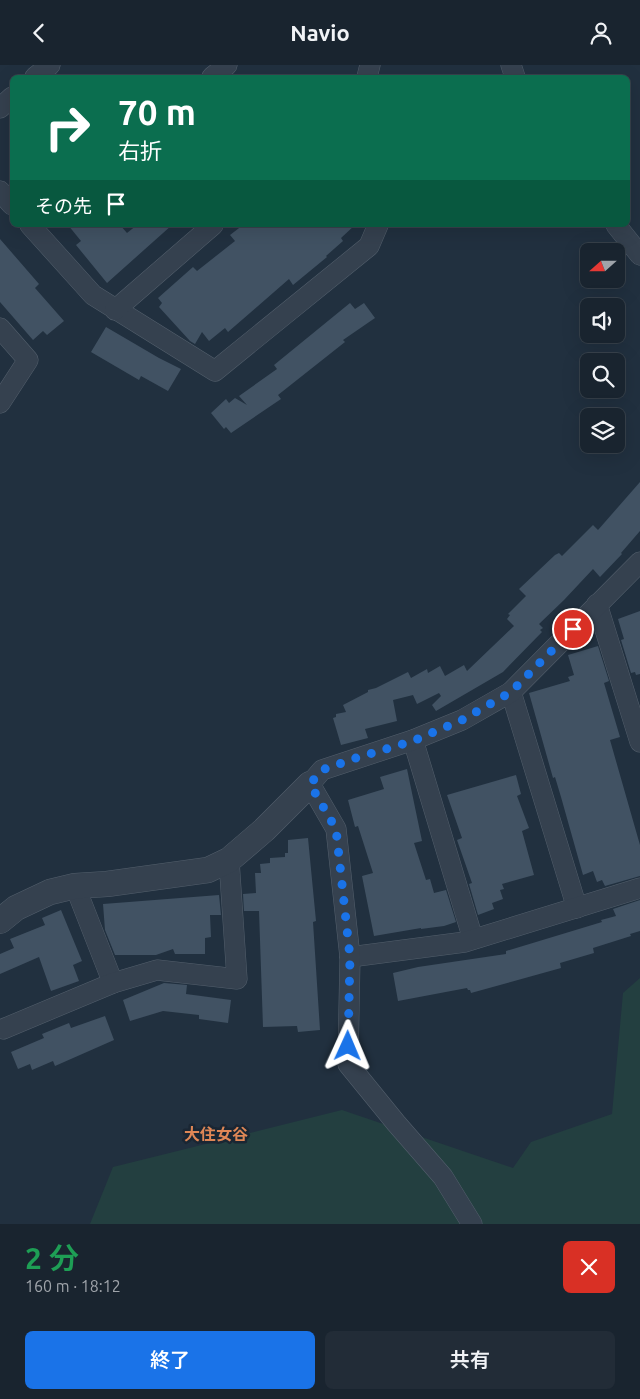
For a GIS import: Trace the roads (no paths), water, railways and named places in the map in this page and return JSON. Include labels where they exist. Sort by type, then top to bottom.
[{"type":"street","points":[[38,75],[50,65]]},
{"type":"street","points":[[214,75],[227,65]]},
{"type":"street","points":[[0,108],[10,99]]},
{"type":"street","points":[[0,191],[10,203]]},
{"type":"street","points":[[34,227],[92,295],[215,371],[369,246],[377,227]]},
{"type":"street","points":[[116,310],[211,227]]},
{"type":"street","points":[[618,227],[640,255]]},
{"type":"street","points":[[0,328],[28,360],[0,403]]},
{"type":"street","points":[[0,921],[16,908],[50,892],[76,886],[107,884],[208,870],[229,860],[264,830],[322,770],[413,741],[462,720],[511,692],[640,562]]},
{"type":"street","points":[[597,604],[640,742]]},
{"type":"street","points":[[511,692],[576,908]]},
{"type":"street","points":[[413,741],[473,939]]},
{"type":"street","points":[[310,784],[336,829],[350,957],[348,1064],[396,1123],[444,1177],[472,1224]]},
{"type":"street","points":[[3,1029],[113,983],[157,970],[237,979],[229,860]]},
{"type":"street","points":[[76,886],[113,983]]},
{"type":"street","points":[[350,957],[465,942],[640,888]]},
{"type":"district","name":"大住女谷","points":[[216,1134]]}]
